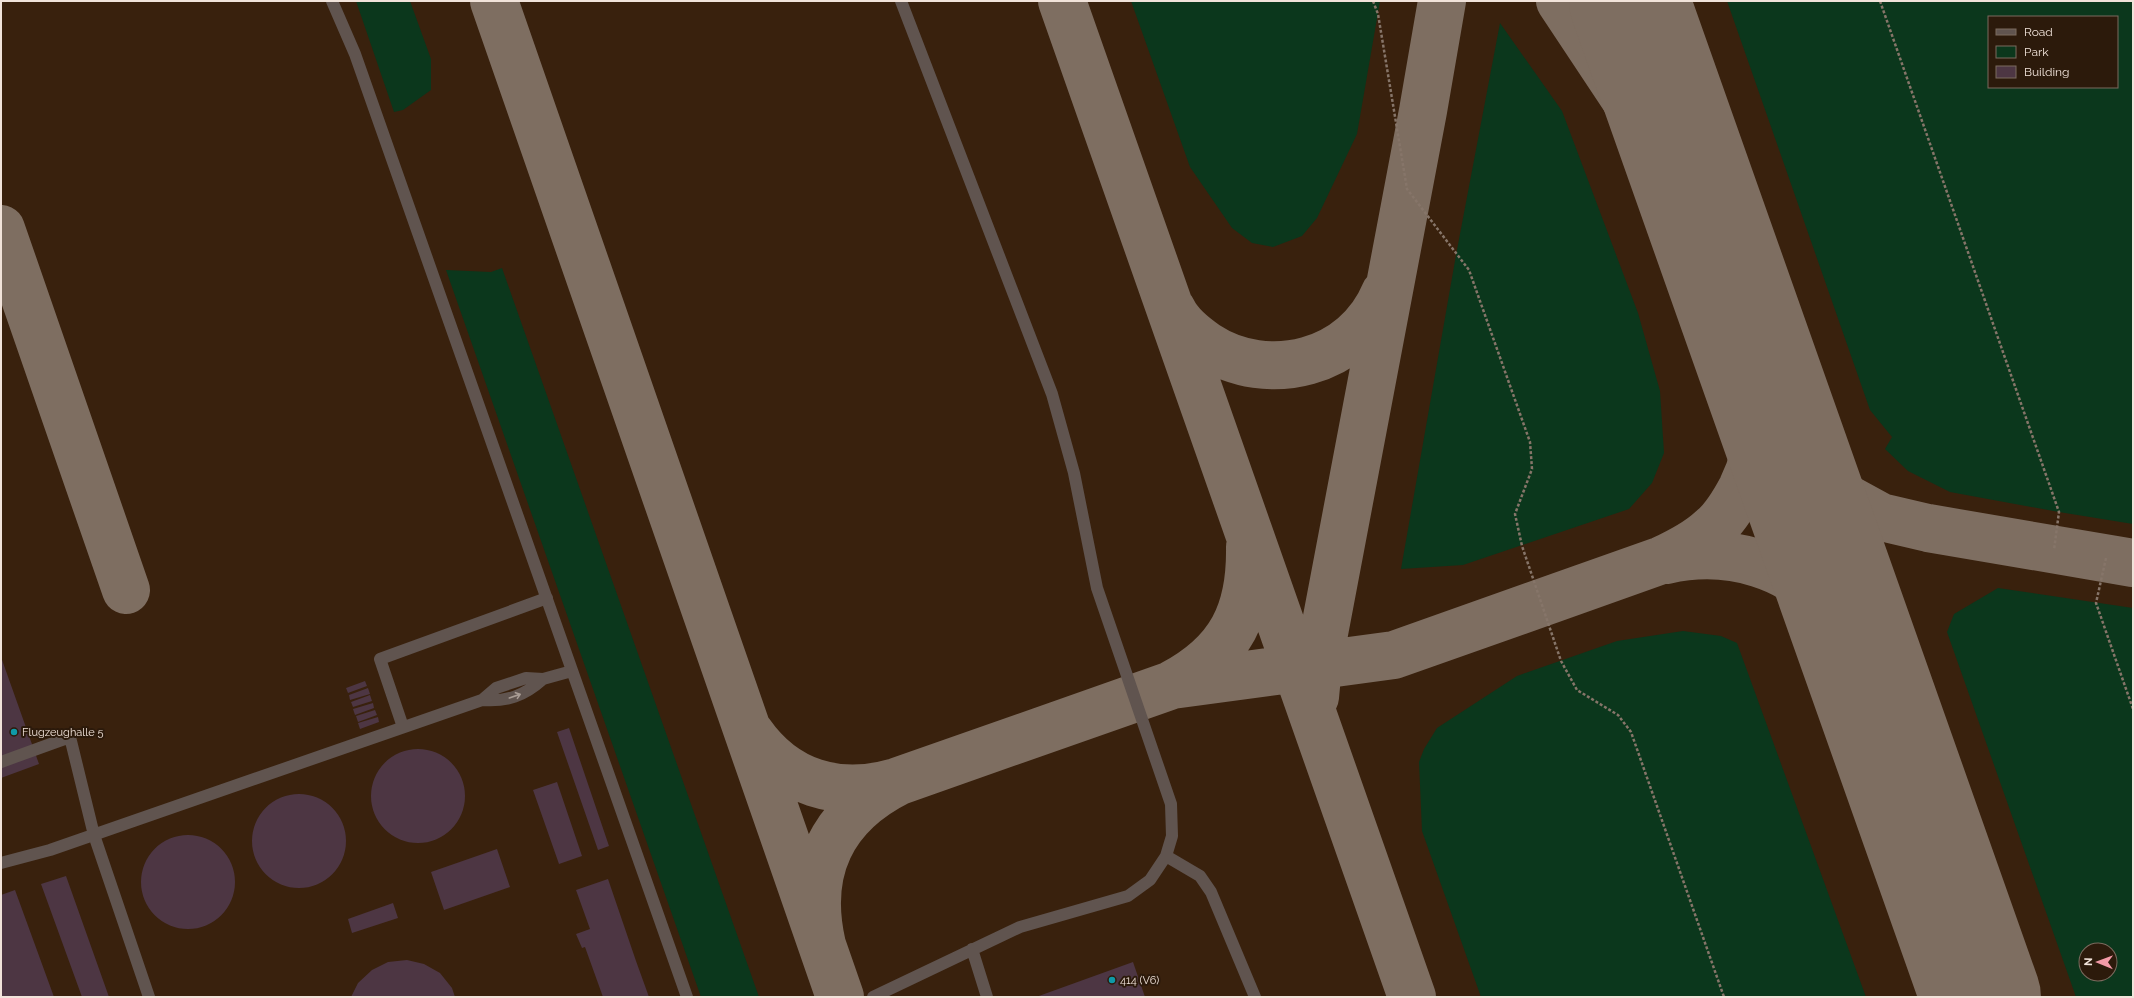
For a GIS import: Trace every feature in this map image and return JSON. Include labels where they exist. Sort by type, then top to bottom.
[{"type":"lane","points":[[332,1],[355,54],[687,997]]},
{"type":"lane","points":[[872,997],[972,949],[1043,919],[1128,896],[1150,880],[1166,856],[1173,830],[1171,804],[1097,588],[1074,473],[1052,394],[901,1]]},
{"type":"lane","points":[[403,727],[380,659],[547,598]]},
{"type":"lane","points":[[1,863],[50,850],[482,700],[496,688],[526,678],[543,679],[572,671]]},
{"type":"lane","points":[[1,762],[70,737],[94,835],[149,997]]},
{"type":"lane","points":[[1166,856],[1200,876],[1211,892],[1255,997]]},
{"type":"lane","points":[[972,949],[987,997]]},
{"type":"path","points":[[1373,1],[1378,14],[1407,189],[1469,270],[1530,442],[1532,469],[1515,514],[1522,546],[1561,661],[1577,690],[1618,715],[1631,732],[1724,997]]},
{"type":"path","points":[[1880,1],[2059,512],[2054,550]]},
{"type":"path","points":[[2106,558],[2096,603],[2133,709]]},
{"type":"shaded area","points":[[1,1],[2133,1],[2133,997],[1,997]]},
{"type":"green space","points":[[356,1],[410,1],[431,59],[431,90],[403,110],[394,112]]},
{"type":"green space","points":[[1131,1],[1380,1],[1357,134],[1317,218],[1302,236],[1273,247],[1252,243],[1232,228],[1190,167]]},
{"type":"green space","points":[[1727,1],[2133,1],[2133,524],[1950,492],[1908,471],[1885,449],[1892,437],[1870,410]]},
{"type":"green space","points":[[1500,23],[1562,111],[1638,313],[1660,391],[1664,453],[1652,483],[1629,509],[1463,565],[1401,569],[1456,255]]},
{"type":"green space","points":[[502,268],[759,997],[701,997],[446,270],[491,272]]},
{"type":"green space","points":[[1998,588],[2133,608],[2133,997],[2076,997],[1947,632],[1954,614]]},
{"type":"green space","points":[[1683,631],[1721,636],[1737,643],[1866,997],[1481,997],[1422,831],[1419,762],[1424,749],[1437,728],[1517,676],[1617,641]]},
{"type":"building","name":"Flugzeughalle 5","points":[[1,657],[39,764],[1,778]]},
{"type":"building","points":[[365,681],[367,686],[348,693],[346,688]]},
{"type":"building","points":[[368,688],[370,694],[350,700],[349,695]]},
{"type":"building","points":[[370,695],[372,701],[353,707],[351,702]]},
{"type":"building","points":[[373,703],[374,708],[355,715],[353,709]]},
{"type":"building","points":[[375,710],[377,715],[358,722],[356,716]]},
{"type":"building","points":[[378,717],[379,722],[360,729],[358,723]]},
{"type":"building","points":[[569,728],[609,846],[598,850],[557,732]]},
{"type":"building","points":[[418,749],[436,752],[452,762],[462,778],[465,796],[462,814],[452,830],[436,840],[418,843],[400,840],[384,830],[374,814],[371,796],[374,778],[384,762],[400,752]]},
{"type":"building","points":[[557,782],[582,856],[559,864],[533,790]]},
{"type":"building","points":[[299,794],[317,797],[332,808],[343,823],[346,841],[343,859],[332,874],[317,885],[299,888],[281,885],[266,874],[255,859],[252,841],[255,823],[266,808],[281,797]]},
{"type":"building","points":[[188,835],[206,838],[222,848],[232,864],[235,882],[232,900],[222,916],[206,926],[188,929],[170,926],[154,916],[144,900],[141,882],[144,864],[154,848],[170,838]]},
{"type":"building","points":[[497,849],[510,887],[444,910],[431,872]]},
{"type":"building","points":[[66,876],[109,997],[82,997],[41,884]]},
{"type":"building","points":[[608,879],[649,997],[603,997],[585,947],[582,948],[576,934],[590,929],[576,890]]},
{"type":"building","points":[[15,890],[54,997],[1,997],[1,895]]},
{"type":"building","points":[[393,903],[398,918],[352,933],[348,919]]},
{"type":"building","points":[[407,960],[424,964],[440,973],[452,988],[455,997],[351,997],[358,983],[372,970],[388,962]]},
{"type":"building","name":"414 (V6)","points":[[1133,962],[1145,997],[1036,997]]},
{"type":"taxiway","points":[[494,1],[840,997]]},
{"type":"taxiway","points":[[1062,1],[1412,997]]},
{"type":"taxiway","points":[[1315,697],[1318,665],[1423,111],[1442,1]]},
{"type":"taxiway","points":[[1560,1],[1635,114],[1684,205],[1744,328]]},
{"type":"taxiway","points":[[1,229],[126,590]]},
{"type":"taxiway","points":[[1172,310],[1182,325],[1206,345],[1230,357],[1256,364],[1282,365],[1308,361],[1332,351],[1354,336],[1372,317],[1385,293]]},
{"type":"taxiway","points":[[822,945],[818,918],[817,893],[821,870],[829,848],[840,828],[856,811],[875,795],[899,781],[1172,685],[1394,655],[1662,560],[1694,543],[1716,526],[1728,511],[1742,488],[1750,470],[1755,452],[1760,418],[1758,383],[1751,345]]},
{"type":"taxiway","points":[[1766,393],[1793,445],[1821,478],[1848,499],[1881,517],[1928,528],[2133,563]]},
{"type":"taxiway","points":[[1173,684],[1193,672],[1210,659],[1234,628],[1247,591],[1250,547]]},
{"type":"taxiway","points":[[1666,560],[1689,556],[1736,558],[1759,563],[1800,583],[1818,598],[1834,616],[1846,634],[1873,692]]},
{"type":"taxiway","points":[[750,733],[764,750],[779,764],[796,775],[814,783],[854,789],[875,787],[896,782]]},
{"type":"runway","points":[[1629,1],[1981,997]]},
{"type":"place","name":"Flugzeughalle 5","points":[[14,732]]},
{"type":"place","name":"414 (V6)","points":[[1112,980]]}]
